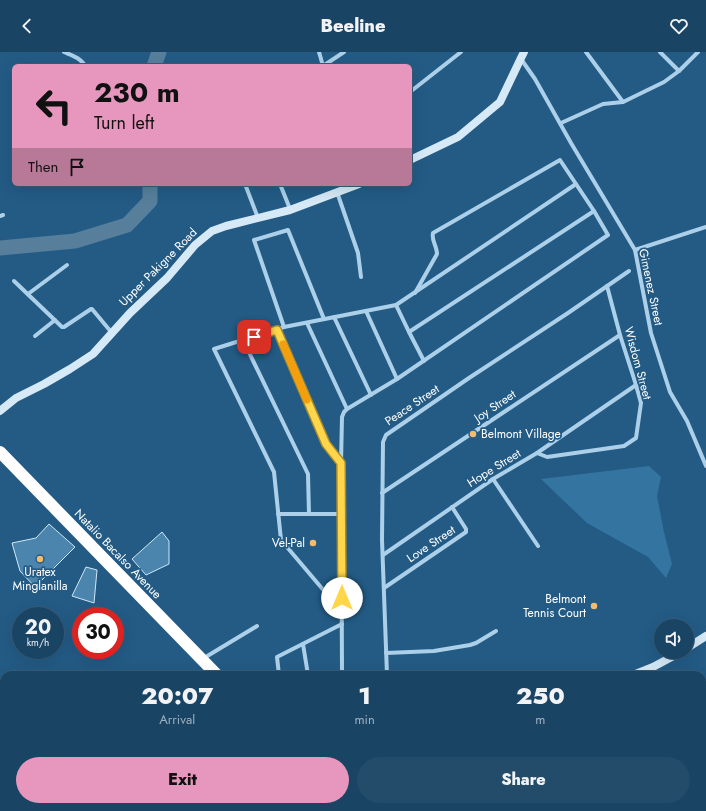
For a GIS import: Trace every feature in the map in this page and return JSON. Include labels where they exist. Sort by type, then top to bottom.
[{"type":"highway","name":"Natalio Bacalso Avenue","points":[[0,452],[213,671]]},
{"type":"street","points":[[64,52],[75,57],[83,62],[84,64]]},
{"type":"street","points":[[319,52],[322,64]]},
{"type":"street","points":[[326,64],[344,52]]},
{"type":"street","points":[[412,90],[461,52]]},
{"type":"street","points":[[586,52],[623,102]]},
{"type":"street","points":[[660,52],[679,71]]},
{"type":"street","points":[[561,123],[603,104],[623,102],[664,82],[679,71],[698,52]]},
{"type":"street","points":[[412,159],[458,137],[500,102],[522,55]]},
{"type":"street","name":"Gimenez Street","points":[[522,55],[571,143],[635,250],[651,333],[667,384],[687,421],[706,466]]},
{"type":"street","points":[[342,671],[341,463],[342,417],[344,412],[424,361],[608,235],[560,160],[433,233],[432,238],[437,250],[436,254],[415,293]]},
{"type":"street","points":[[342,612],[281,540],[274,472],[214,349],[284,327],[396,306],[576,184]]},
{"type":"street","points":[[246,186],[258,218]]},
{"type":"street","points":[[281,186],[290,210]]},
{"type":"street","name":"Upper Pakigne Road","points":[[0,411],[16,398],[44,384],[94,354],[130,312],[167,278],[194,245],[212,231],[290,210],[353,186]]},
{"type":"street","points":[[337,192],[358,253],[361,277]]},
{"type":"street","points":[[409,332],[594,211]]},
{"type":"street","points":[[635,250],[706,227]]},
{"type":"street","points":[[284,327],[254,240],[288,230],[324,319]]},
{"type":"street","points":[[28,294],[67,265]]},
{"type":"street","name":"Peace Street","points":[[387,671],[382,493],[383,442],[386,435],[629,271]]},
{"type":"street","points":[[14,281],[63,327],[92,309],[112,333]]},
{"type":"street","name":"Wisdom Street","points":[[536,453],[547,457],[624,446],[636,438],[641,403],[607,286]]},
{"type":"street","points":[[396,306],[424,361]]},
{"type":"street","points":[[366,311],[397,379]]},
{"type":"street","points":[[334,318],[370,395]]},
{"type":"street","points":[[35,336],[55,320]]},
{"type":"street","points":[[307,323],[347,409]]},
{"type":"street","points":[[277,330],[326,444],[341,463]]},
{"type":"street","name":"Joy Street","points":[[382,493],[620,335]]},
{"type":"street","points":[[243,340],[308,474],[309,514]]},
{"type":"street","name":"Hope Street","points":[[383,555],[452,507],[536,453],[636,385]]},
{"type":"street","points":[[494,479],[538,546]]},
{"type":"street","name":"Love Street","points":[[384,588],[466,532],[466,529],[452,507]]},
{"type":"street","points":[[278,514],[341,514]]},
{"type":"street","points":[[279,671],[277,658],[342,624]]},
{"type":"street","points":[[202,659],[256,626]]},
{"type":"street","points":[[386,653],[434,651],[470,645],[476,643],[496,630]]},
{"type":"street","points":[[694,644],[706,636]]},
{"type":"street","points":[[303,644],[307,671]]},
{"type":"street","points":[[643,671],[667,659]]},
{"type":"shaded area","points":[[649,466],[661,477],[657,496],[672,564],[666,578],[648,557],[587,523],[541,479]]},
{"type":"building","name":"Uratex Minglanilla","points":[[49,524],[75,547],[35,587],[20,571],[12,543],[36,538]]},
{"type":"building","points":[[162,532],[169,541],[169,564],[146,575],[132,559]]},
{"type":"building","points":[[86,567],[97,570],[94,603],[72,596]]},
{"type":"waterway","points":[[155,64],[159,52]]},
{"type":"waterway","points":[[0,248],[75,241],[127,225],[150,201],[150,186]]},
{"type":"slow traffic","points":[[283,344],[307,400]]},
{"type":"place","name":"Belmont Village","points":[[473,434]]},
{"type":"place","name":"Vel-Pal","points":[[313,543]]},
{"type":"place","name":"Uratex Minglanilla","points":[[40,559]]},
{"type":"place","name":"Belmont Tennis Court","points":[[594,606]]},
{"type":"route","points":[[254,337],[277,330],[326,444],[341,463],[342,598]]}]
